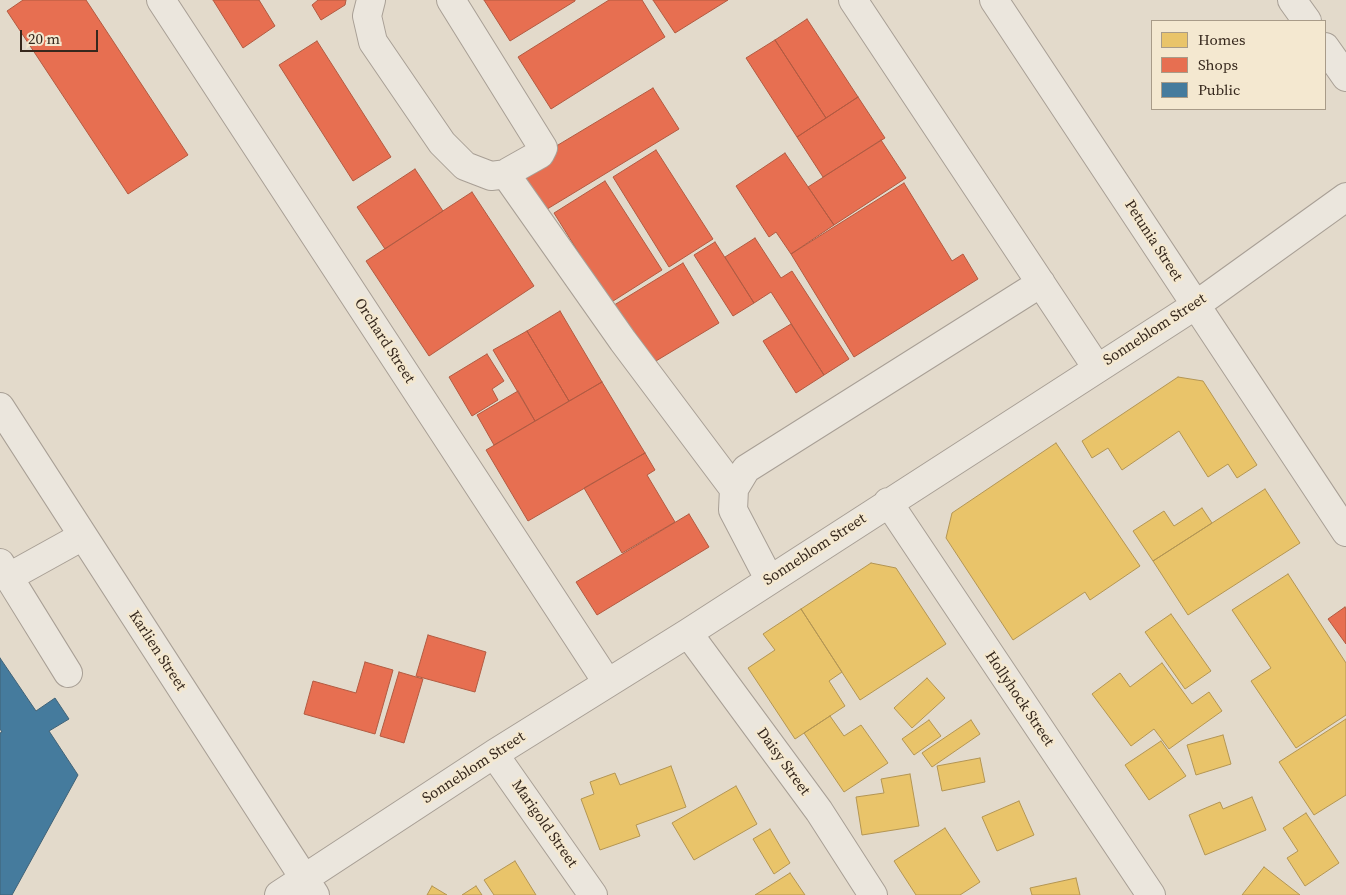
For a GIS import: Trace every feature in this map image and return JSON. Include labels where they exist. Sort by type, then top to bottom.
[{"type":"street","name":"Orchard Street","points":[[161,0],[607,682]]},
{"type":"street","points":[[370,0],[367,16],[373,42],[442,143],[465,166],[490,176],[507,174],[540,154],[543,148],[451,0]]},
{"type":"street","points":[[853,0],[1097,368]]},
{"type":"street","name":"Petunia Street","points":[[994,0],[1346,532]]},
{"type":"street","points":[[1292,0],[1306,20]]},
{"type":"street","points":[[1326,48],[1346,77]]},
{"type":"street","points":[[507,174],[623,341],[734,489]]},
{"type":"street","name":"Sonneblom Street","points":[[279,895],[310,887],[494,754],[688,633],[888,502],[1196,305],[1346,197]]},
{"type":"street","points":[[769,579],[733,510],[734,489],[746,468],[1041,283]]},
{"type":"street","name":"Karlien Street","points":[[0,407],[310,887]]},
{"type":"street","name":"Hollyhock Street","points":[[888,502],[1151,895]]},
{"type":"street","points":[[68,674],[4,570],[83,536]]},
{"type":"street","name":"Daisy Street","points":[[688,633],[819,811],[873,895]]},
{"type":"street","name":"Marigold Street","points":[[494,754],[593,895]]},
{"type":"building: Homes","points":[[1178,377],[1203,381],[1257,465],[1237,478],[1228,464],[1208,477],[1179,431],[1122,470],[1108,448],[1092,458],[1082,441]]},
{"type":"building: Homes","points":[[1056,443],[1140,566],[1090,600],[1085,592],[1013,640],[946,538],[952,513]]},
{"type":"building: Homes","points":[[1265,489],[1300,543],[1188,615],[1153,561]]},
{"type":"building: Homes","points":[[1202,508],[1212,523],[1153,561],[1133,531],[1164,511],[1174,526]]},
{"type":"building: Homes","points":[[871,563],[896,568],[946,644],[860,700],[801,609]]},
{"type":"building: Homes","points":[[1288,574],[1346,663],[1346,715],[1296,748],[1251,681],[1271,668],[1232,610]]},
{"type":"building: Homes","points":[[801,609],[842,672],[829,681],[845,706],[795,739],[748,668],[775,650],[763,634]]},
{"type":"building: Homes","points":[[1171,614],[1211,671],[1185,689],[1145,632]]},
{"type":"building: Homes","points":[[1162,663],[1192,704],[1209,692],[1222,711],[1169,749],[1154,729],[1131,746],[1092,694],[1120,673],[1130,687]]},
{"type":"building: Homes","points":[[927,678],[945,698],[912,728],[894,708]]},
{"type":"building: Homes","points":[[830,716],[844,736],[861,725],[888,763],[844,792],[804,733]]},
{"type":"building: Homes","points":[[1346,719],[1346,795],[1314,815],[1279,762]]},
{"type":"building: Homes","points":[[929,720],[941,736],[914,755],[902,739]]},
{"type":"building: Homes","points":[[971,720],[980,734],[932,767],[922,753]]},
{"type":"building: Homes","points":[[1223,735],[1231,764],[1196,775],[1187,745]]},
{"type":"building: Homes","points":[[1161,741],[1186,776],[1149,800],[1125,765]]},
{"type":"building: Homes","points":[[980,758],[985,782],[942,791],[937,766]]},
{"type":"building: Homes","points":[[671,766],[686,807],[636,825],[640,836],[600,850],[581,799],[594,794],[590,782],[615,773],[620,785]]},
{"type":"building: Homes","points":[[910,774],[919,826],[862,835],[856,797],[884,793],[881,779]]},
{"type":"building: Homes","points":[[736,786],[757,824],[694,860],[672,823]]},
{"type":"building: Homes","points":[[1252,797],[1266,830],[1205,855],[1189,815],[1220,802],[1223,809]]},
{"type":"building: Homes","points":[[1019,801],[1034,835],[997,851],[982,817]]},
{"type":"building: Homes","points":[[1306,813],[1339,863],[1305,886],[1287,858],[1298,851],[1283,828]]},
{"type":"building: Homes","points":[[945,828],[980,882],[960,895],[916,895],[894,861]]},
{"type":"building: Homes","points":[[770,829],[790,863],[774,874],[753,839]]},
{"type":"building: Homes","points":[[515,861],[536,895],[494,895],[484,880]]},
{"type":"building: Homes","points":[[1264,867],[1300,895],[1242,895]]},
{"type":"building: Homes","points":[[790,873],[805,895],[755,895]]},
{"type":"building: Homes","points":[[1076,878],[1080,895],[1032,895],[1030,888]]},
{"type":"building: Homes","points":[[432,886],[447,895],[427,895]]},
{"type":"building: Homes","points":[[476,886],[482,895],[462,895]]},
{"type":"building: Shops","points":[[23,0],[86,0],[188,155],[128,194],[7,11]]},
{"type":"building: Shops","points":[[213,0],[259,0],[275,26],[243,48]]},
{"type":"building: Shops","points":[[318,0],[346,0],[345,5],[321,20],[312,5]]},
{"type":"building: Shops","points":[[484,0],[575,0],[575,1],[510,41]]},
{"type":"building: Shops","points":[[609,0],[642,0],[665,37],[551,109],[518,57]]},
{"type":"building: Shops","points":[[653,0],[728,0],[675,33]]},
{"type":"building: Shops","points":[[807,19],[858,97],[826,118],[775,40]]},
{"type":"building: Shops","points":[[775,40],[826,118],[797,137],[746,58]]},
{"type":"building: Shops","points":[[317,41],[391,157],[353,181],[279,65]]},
{"type":"building: Shops","points":[[653,88],[679,129],[539,214],[513,172]]},
{"type":"building: Shops","points":[[858,97],[885,138],[823,177],[797,137]]},
{"type":"building: Shops","points":[[881,140],[906,178],[834,225],[808,187]]},
{"type":"building: Shops","points":[[656,150],[713,239],[669,267],[613,177]]},
{"type":"building: Shops","points":[[785,153],[834,225],[791,254],[776,232],[769,237],[736,186]]},
{"type":"building: Shops","points":[[415,169],[443,211],[385,249],[357,207]]},
{"type":"building: Shops","points":[[605,181],[662,270],[610,303],[554,213]]},
{"type":"building: Shops","points":[[904,183],[952,261],[963,254],[978,279],[854,357],[791,254]]},
{"type":"building: Shops","points":[[472,192],[534,286],[429,356],[366,261]]},
{"type":"building: Shops","points":[[755,238],[781,278],[792,271],[849,359],[824,375],[771,292],[754,303],[725,257]]},
{"type":"building: Shops","points":[[715,242],[754,303],[733,316],[694,255]]},
{"type":"building: Shops","points":[[683,263],[719,323],[641,370],[606,310]]},
{"type":"building: Shops","points":[[560,311],[602,382],[569,401],[527,331]]},
{"type":"building: Shops","points":[[791,324],[824,375],[796,393],[763,341]]},
{"type":"building: Shops","points":[[527,331],[569,401],[535,421],[493,350]]},
{"type":"building: Shops","points":[[487,354],[504,381],[492,389],[498,400],[472,416],[449,377]]},
{"type":"building: Shops","points":[[602,382],[645,453],[528,521],[486,450]]},
{"type":"building: Shops","points":[[518,391],[535,421],[494,445],[477,415]]},
{"type":"building: Shops","points":[[645,453],[655,470],[647,475],[675,522],[622,553],[584,488]]},
{"type":"building: Shops","points":[[689,514],[709,547],[597,615],[576,582]]},
{"type":"building: Shops","points":[[1345,607],[1346,609],[1346,644],[1328,619]]},
{"type":"building: Shops","points":[[428,635],[486,652],[475,692],[416,676]]},
{"type":"building: Shops","points":[[365,662],[393,670],[375,734],[304,714],[313,681],[356,693]]},
{"type":"building: Shops","points":[[399,672],[423,679],[404,743],[380,736]]},
{"type":"building: Public","points":[[0,658],[36,711],[55,698],[69,719],[49,731],[78,775],[12,895],[0,895],[0,733],[2,732],[0,729]]}]
